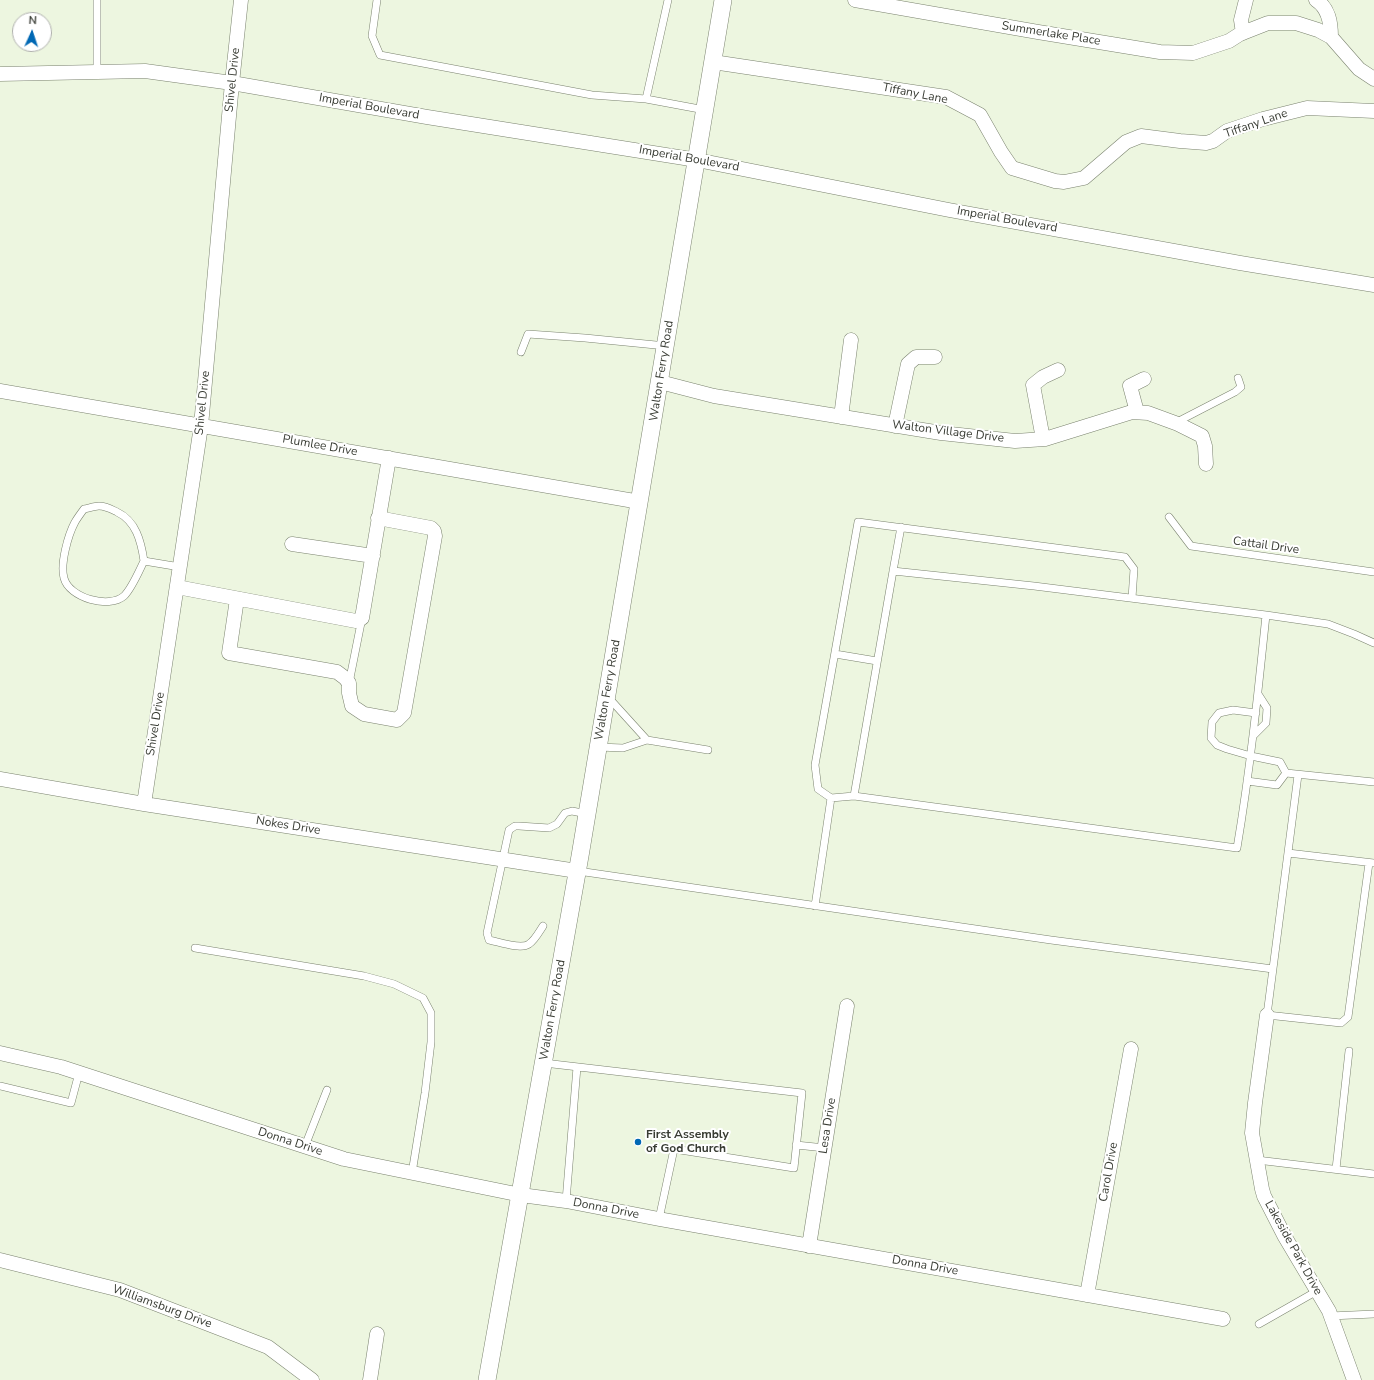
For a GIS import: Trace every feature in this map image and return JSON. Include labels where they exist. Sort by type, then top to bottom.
[{"type":"street","name":"Shivel Drive","points":[[144,804],[201,426],[232,83],[242,0]]},
{"type":"street","name":"Walton Ferry Road","points":[[487,1380],[521,1195],[587,814],[723,0]]},
{"type":"street","name":"Summerlake Place","points":[[855,0],[1160,52],[1193,53],[1229,41],[1243,33],[1268,23],[1296,24],[1318,30],[1331,37],[1359,69],[1374,79]]},
{"type":"street","points":[[1243,33],[1241,20],[1246,0]]},
{"type":"street","points":[[1316,0],[1323,4],[1326,10],[1331,23],[1331,37]]},
{"type":"street","name":"Tiffany Lane","points":[[713,62],[946,97],[980,115],[1012,168],[1055,181],[1064,182],[1084,178],[1126,142],[1141,136],[1206,143],[1213,141],[1227,131],[1263,119],[1306,108],[1374,111]]},
{"type":"street","name":"Imperial Boulevard","points":[[0,74],[145,71],[232,83],[697,160],[979,215],[1240,263],[1374,285]]},
{"type":"street","points":[[841,417],[851,340]]},
{"type":"street","points":[[895,426],[908,364],[916,357],[935,357]]},
{"type":"street","points":[[1043,439],[1033,385],[1043,376],[1058,370]]},
{"type":"street","points":[[1137,412],[1130,386],[1144,379]]},
{"type":"street","name":"Walton Village Drive","points":[[660,382],[714,396],[941,433],[1015,441],[1043,439],[1132,412],[1148,413],[1202,436],[1205,446],[1206,464]]},
{"type":"street","name":"Plumlee Drive","points":[[0,391],[640,502]]},
{"type":"street","points":[[177,587],[356,621],[362,618],[389,458]]},
{"type":"street","points":[[237,599],[229,653],[337,672],[349,682],[349,694],[352,706],[364,714],[397,720],[404,713],[435,536],[434,531],[431,528],[378,518]]},
{"type":"street","points":[[292,544],[373,556]]},
{"type":"street","name":"Nokes Drive","points":[[0,780],[144,804],[577,871]]},
{"type":"street","name":"Lesa Drive","points":[[809,1246],[847,1006]]},
{"type":"street","name":"Lakeside Park Drive","points":[[1267,1015],[1252,1133],[1264,1196],[1285,1237],[1330,1316],[1354,1380]]},
{"type":"street","name":"Carol Drive","points":[[1087,1295],[1131,1050]]},
{"type":"street","name":"Donna Drive","points":[[0,1053],[60,1067],[344,1159],[521,1195],[566,1201],[809,1246],[1223,1319]]},
{"type":"street","name":"Williamsburg Drive","points":[[0,1260],[120,1290],[253,1341],[268,1347],[312,1380]]},
{"type":"street","points":[[370,1380],[377,1334]]},
{"type":"lane","points":[[96,72],[97,0]]},
{"type":"lane","points":[[377,0],[372,36],[380,55],[592,95],[646,99],[705,110]]},
{"type":"lane","points":[[646,99],[668,0]]},
{"type":"lane","points":[[521,352],[528,334],[666,346]]},
{"type":"lane","points":[[1174,423],[1235,392],[1241,387],[1238,378]]},
{"type":"lane","points":[[98,506],[109,508],[124,516],[135,529],[142,547],[144,561],[124,596],[113,601],[99,602],[84,597],[72,591],[64,579],[63,560],[75,522],[84,509],[98,506]]},
{"type":"lane","name":"Cattail Drive","points":[[1169,517],[1191,546],[1374,572]]},
{"type":"lane","points":[[1132,598],[1134,569],[1125,557],[858,522],[815,765],[818,789],[830,798],[854,796],[1237,848],[1254,735],[1266,615]]},
{"type":"lane","points":[[854,796],[901,527]]},
{"type":"lane","points":[[144,561],[180,567]]},
{"type":"lane","points":[[893,571],[1034,586],[1328,624],[1374,643]]},
{"type":"lane","points":[[349,682],[362,618]]},
{"type":"lane","points":[[835,654],[877,661]]},
{"type":"lane","points":[[1254,735],[1266,723],[1267,708],[1258,694]]},
{"type":"lane","points":[[607,696],[647,740]]},
{"type":"lane","points":[[1256,714],[1233,710],[1219,713],[1212,722],[1211,738],[1217,745],[1251,756],[1280,762],[1286,773]]},
{"type":"lane","points":[[598,747],[623,748],[647,740],[708,750]]},
{"type":"lane","points":[[1248,781],[1277,785],[1286,773]]},
{"type":"lane","points":[[1286,773],[1374,782]]},
{"type":"lane","points":[[1288,853],[1371,863],[1348,1017],[1341,1023],[1267,1015],[1298,775]]},
{"type":"lane","points":[[815,906],[830,798]]},
{"type":"lane","points":[[543,926],[529,944],[523,947],[489,940],[487,933],[509,830],[519,826],[549,828],[557,824],[565,813],[572,811],[587,814]]},
{"type":"lane","points":[[577,871],[1051,940],[1273,969]]},
{"type":"lane","points":[[195,948],[364,976],[394,984],[423,998],[431,1013],[431,1042],[425,1093],[412,1173]]},
{"type":"lane","points":[[1336,1169],[1349,1051]]},
{"type":"lane","points":[[544,1063],[802,1093],[794,1168],[674,1149],[659,1219]]},
{"type":"lane","points":[[566,1201],[577,1067]]},
{"type":"lane","points":[[0,1086],[71,1103],[79,1073]]},
{"type":"lane","points":[[305,1146],[327,1090]]},
{"type":"lane","points":[[796,1145],[825,1148]]},
{"type":"lane","points":[[1257,1160],[1374,1174]]},
{"type":"lane","points":[[1259,1324],[1317,1291]]},
{"type":"lane","points":[[1330,1316],[1374,1314]]},
{"type":"place","name":"First Assembly of God Church","points":[[638,1142]]}]
